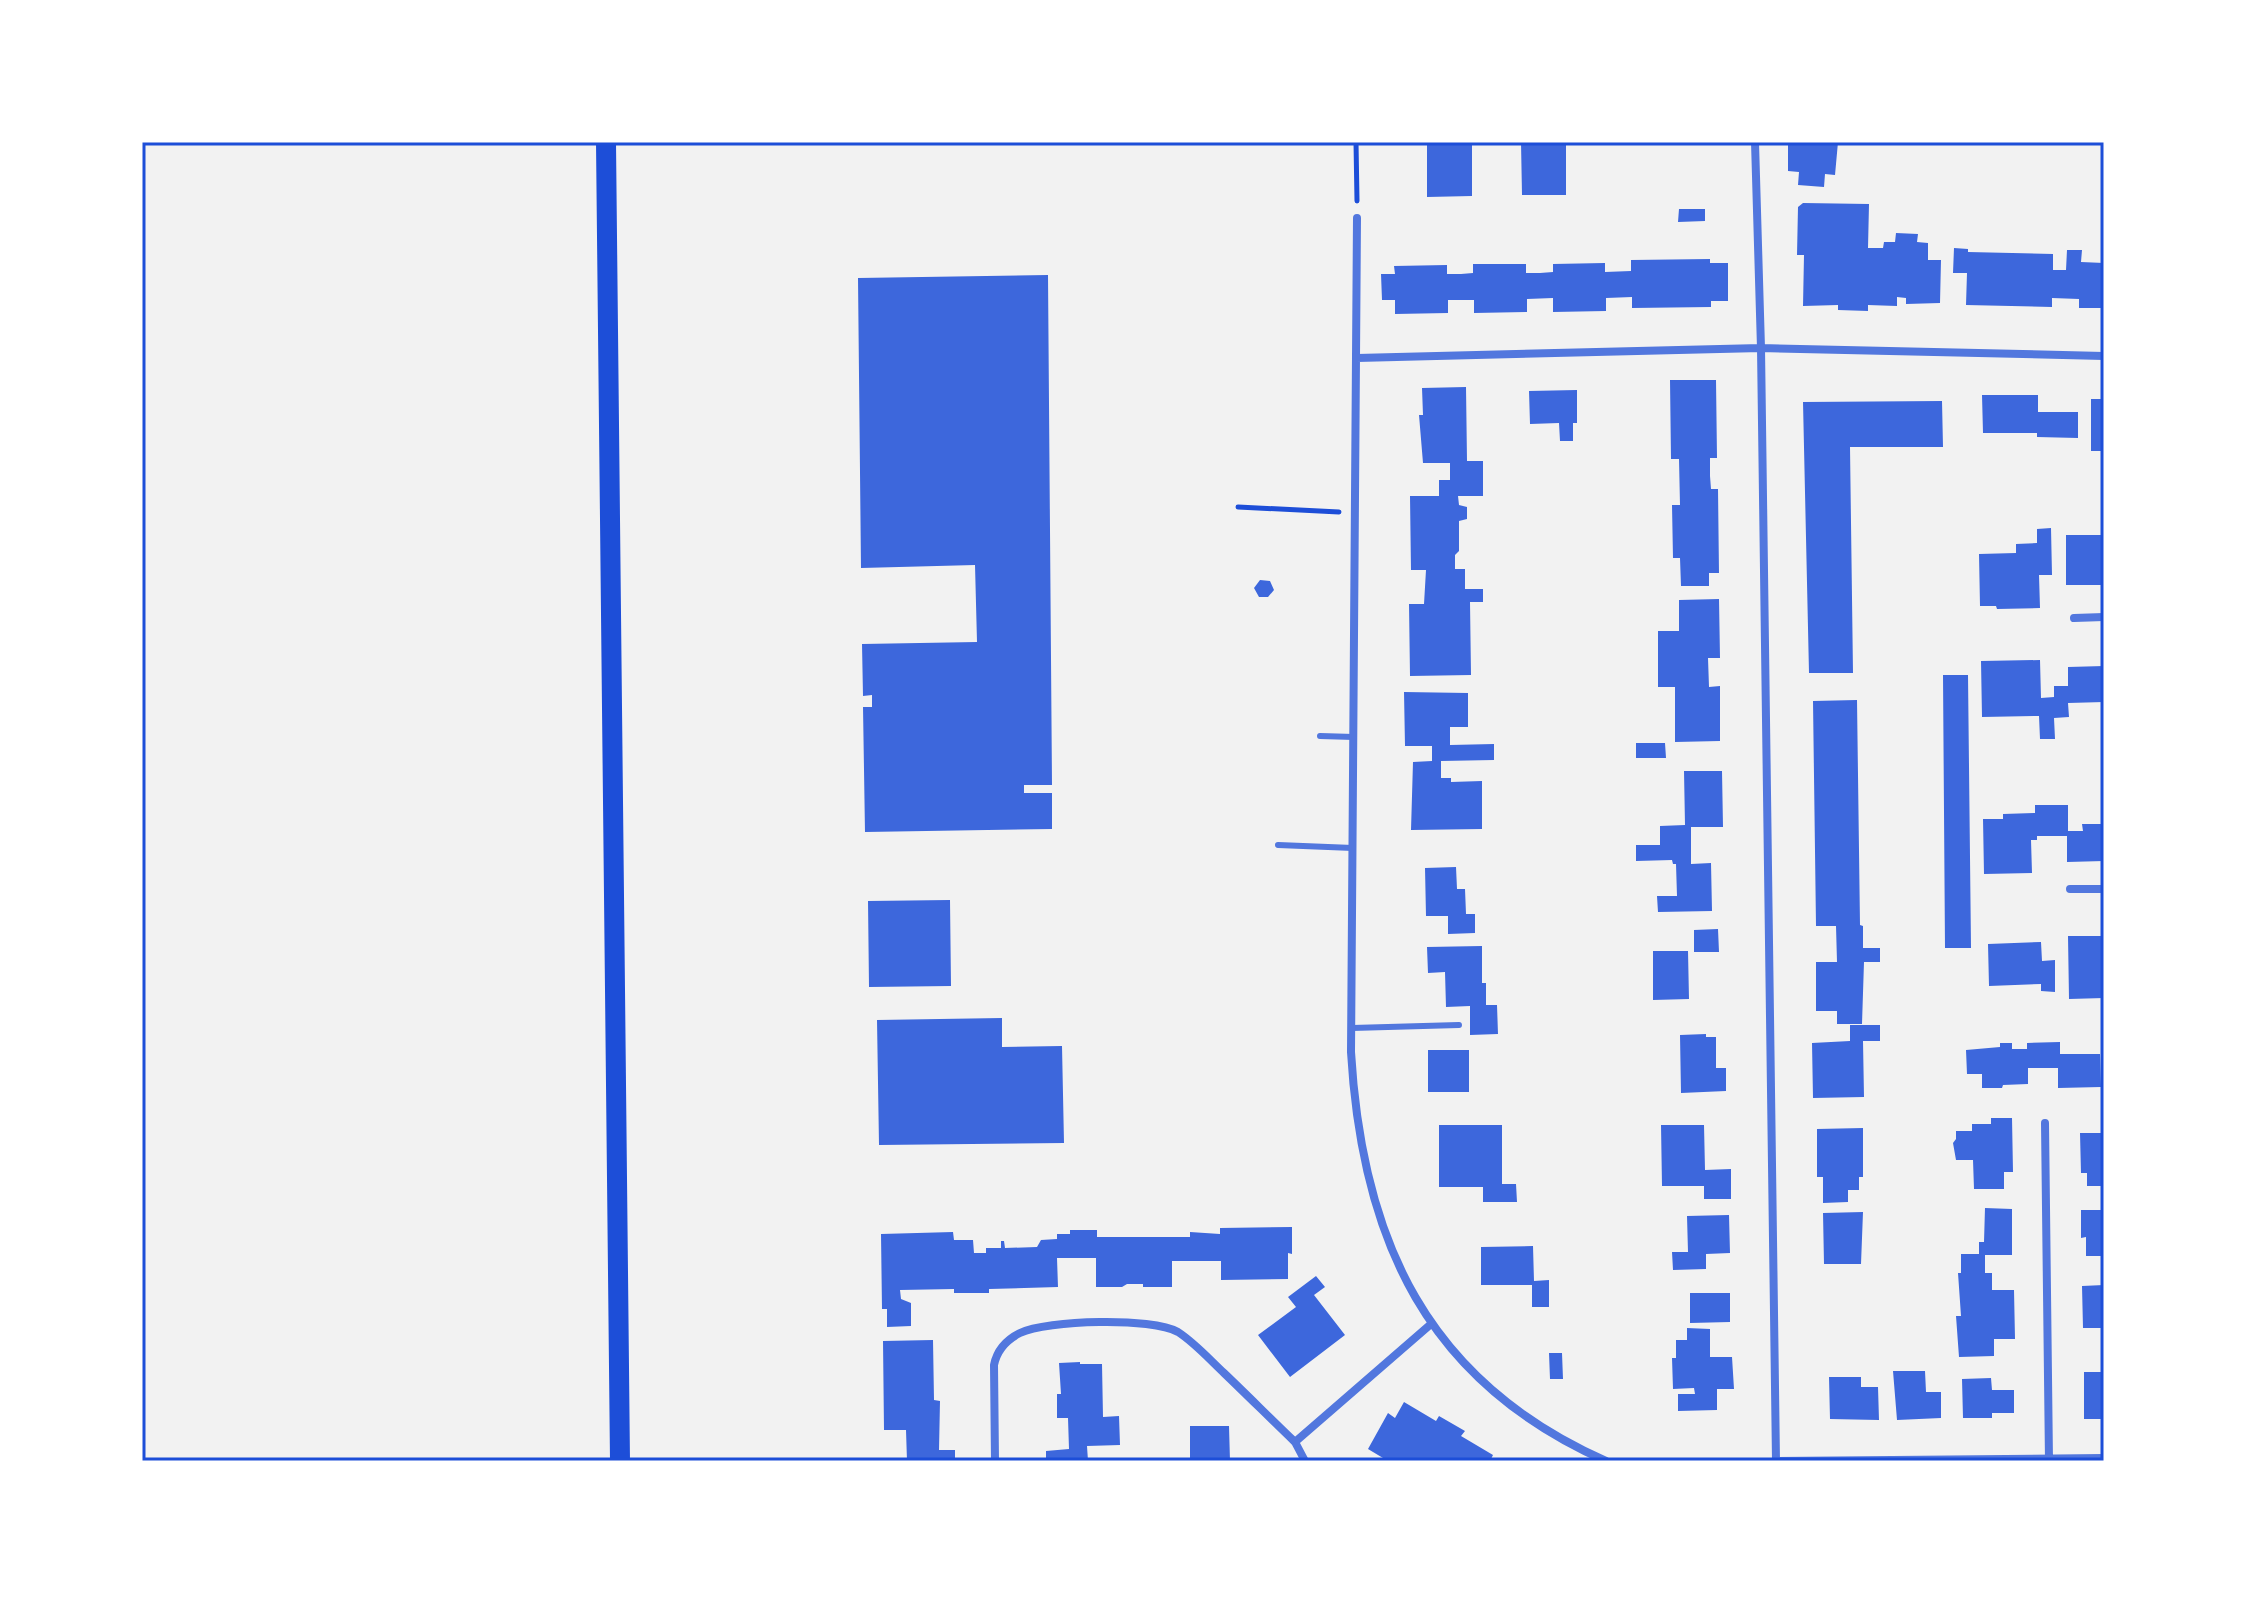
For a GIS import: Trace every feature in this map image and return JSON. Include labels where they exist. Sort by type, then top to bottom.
[{"type":"main road","points":[[606,142],[620,1461]]},
{"type":"street","points":[[1755,142],[1761,348],[1776,1461],[2104,1458]]},
{"type":"street","points":[[1357,218],[1352,1028],[1355,1105],[1370,1185],[1399,1270],[1431,1324],[1472,1371],[1513,1407],[1559,1437],[1606,1461]]},
{"type":"street","points":[[1357,358],[1761,348],[2104,356]]},
{"type":"street","points":[[2074,618],[2104,617]]},
{"type":"street","points":[[2070,889],[2104,889]]},
{"type":"street","points":[[2045,1123],[2049,1460]]},
{"type":"street","points":[[995,1461],[994,1372],[997,1354],[1006,1342],[1020,1333],[1049,1325],[1143,1322],[1170,1328],[1191,1341],[1295,1442],[1305,1461]]},
{"type":"street","points":[[1295,1442],[1431,1324]]},
{"type":"lane","points":[[1320,736],[1354,737]]},
{"type":"lane","points":[[1278,845],[1353,848]]},
{"type":"lane","points":[[1352,1028],[1459,1025]]},
{"type":"path","points":[[1356,142],[1357,218]]},
{"type":"path","points":[[1238,507],[1356,513]]},
{"type":"building","points":[[1427,142],[1472,142],[1472,196],[1427,197]]},
{"type":"building","points":[[1521,142],[1566,142],[1566,195],[1522,195]]},
{"type":"building","points":[[1788,142],[1838,142],[1835,175],[1825,174],[1824,187],[1798,185],[1799,172],[1788,171]]},
{"type":"building","points":[[1803,203],[1869,204],[1868,248],[1883,248],[1884,242],[1895,242],[1896,233],[1918,234],[1917,242],[1928,243],[1928,260],[1941,260],[1940,303],[1906,304],[1906,298],[1897,297],[1897,306],[1868,305],[1868,311],[1838,310],[1838,305],[1803,306],[1804,255],[1797,255],[1798,207]]},
{"type":"building","points":[[1679,209],[1705,209],[1705,221],[1678,222]]},
{"type":"building","points":[[1954,248],[1968,249],[1968,252],[2053,254],[2053,270],[2066,270],[2067,250],[2082,250],[2081,262],[2104,263],[2104,308],[2079,308],[2079,299],[2052,298],[2052,307],[1966,305],[1967,273],[1953,273]]},
{"type":"building","points":[[1710,259],[1710,263],[1728,263],[1728,301],[1711,301],[1711,307],[1632,308],[1632,297],[1606,298],[1606,311],[1553,312],[1553,298],[1527,299],[1527,312],[1474,313],[1474,300],[1448,300],[1448,313],[1395,314],[1395,300],[1382,300],[1381,274],[1395,274],[1394,266],[1447,265],[1447,274],[1461,274],[1473,273],[1473,264],[1526,264],[1526,273],[1540,273],[1553,272],[1553,264],[1605,263],[1605,272],[1631,271],[1631,260]]},
{"type":"building","points":[[1048,275],[1052,785],[1024,785],[1024,793],[1052,793],[1052,829],[865,832],[863,707],[872,707],[872,695],[863,696],[862,644],[977,642],[975,565],[861,568],[858,278]]},
{"type":"building","points":[[1670,380],[1716,380],[1717,458],[1710,458],[1710,476],[1711,489],[1718,489],[1719,573],[1709,573],[1709,586],[1681,586],[1680,558],[1673,558],[1672,505],[1680,505],[1679,459],[1671,459]]},
{"type":"building","points":[[1466,387],[1467,461],[1483,461],[1483,496],[1458,496],[1459,505],[1467,507],[1467,519],[1459,521],[1459,551],[1455,555],[1455,569],[1465,569],[1465,589],[1483,589],[1483,602],[1470,602],[1471,675],[1410,676],[1409,604],[1424,604],[1426,570],[1411,570],[1410,496],[1439,496],[1439,480],[1450,480],[1450,463],[1423,463],[1419,415],[1423,415],[1422,388]]},
{"type":"building","points":[[1577,390],[1577,423],[1573,423],[1573,441],[1560,441],[1559,423],[1530,424],[1529,391]]},
{"type":"building","points":[[1982,395],[2038,395],[2038,412],[2078,412],[2078,438],[2037,437],[2037,433],[1983,433]]},
{"type":"building","points":[[2091,399],[2104,399],[2104,451],[2091,451]]},
{"type":"building","points":[[1942,401],[1943,447],[1850,447],[1853,673],[1809,673],[1803,402]]},
{"type":"building","points":[[2051,528],[2052,575],[2039,575],[2040,608],[1997,609],[1996,606],[1980,606],[1979,554],[2016,553],[2016,544],[2037,543],[2037,529]]},
{"type":"building","points":[[2066,535],[2104,535],[2104,585],[2066,585]]},
{"type":"building","points":[[1260,580],[1270,581],[1274,590],[1268,597],[1259,597],[1254,588]]},
{"type":"building","points":[[1719,599],[1720,658],[1708,658],[1709,687],[1720,686],[1720,741],[1675,742],[1675,687],[1658,687],[1658,631],[1679,631],[1679,600]]},
{"type":"building","points":[[2040,660],[2041,698],[2054,697],[2054,686],[2068,686],[2068,667],[2104,666],[2104,702],[2068,703],[2069,717],[2054,718],[2055,739],[2040,739],[2039,716],[1982,717],[1981,661]]},
{"type":"building","points":[[1943,675],[1968,675],[1971,948],[1945,948]]},
{"type":"building","points":[[1404,692],[1468,693],[1468,727],[1450,727],[1450,745],[1494,744],[1494,760],[1441,761],[1441,778],[1451,778],[1451,782],[1482,781],[1482,829],[1411,830],[1413,762],[1432,761],[1432,746],[1405,746]]},
{"type":"building","points":[[1857,700],[1860,925],[1863,926],[1863,948],[1880,948],[1880,962],[1864,962],[1862,1024],[1837,1024],[1837,1011],[1816,1011],[1816,962],[1837,962],[1836,926],[1816,926],[1813,701]]},
{"type":"building","points":[[1636,743],[1665,743],[1666,758],[1636,758]]},
{"type":"building","points":[[1684,771],[1722,771],[1723,827],[1691,827],[1691,864],[1711,863],[1712,911],[1658,912],[1657,896],[1677,896],[1676,864],[1672,860],[1636,861],[1636,845],[1660,845],[1660,826],[1685,825]]},
{"type":"building","points":[[2035,805],[2068,805],[2068,831],[2083,831],[2082,824],[2104,824],[2104,861],[2067,862],[2067,836],[2037,836],[2037,840],[2031,840],[2032,873],[1984,874],[1983,819],[2003,819],[2003,814],[2035,813]]},
{"type":"building","points":[[1456,867],[1457,889],[1465,889],[1466,914],[1475,914],[1475,933],[1448,934],[1448,916],[1426,916],[1425,868]]},
{"type":"building","points":[[950,900],[951,986],[869,987],[868,901]]},
{"type":"building","points":[[1718,929],[1719,952],[1694,952],[1694,930]]},
{"type":"building","points":[[2068,936],[2104,936],[2104,998],[2069,999]]},
{"type":"building","points":[[2041,942],[2042,961],[2055,960],[2055,992],[2041,991],[2041,984],[1989,986],[1988,944]]},
{"type":"building","points":[[1482,946],[1482,983],[1486,983],[1486,1005],[1497,1005],[1498,1034],[1470,1035],[1470,1006],[1446,1007],[1445,972],[1428,973],[1427,947]]},
{"type":"building","points":[[1653,951],[1688,951],[1689,999],[1653,1000]]},
{"type":"building","points":[[1002,1018],[1002,1047],[1062,1046],[1064,1143],[879,1145],[877,1020]]},
{"type":"building","points":[[1850,1025],[1880,1025],[1880,1041],[1863,1041],[1864,1097],[1813,1098],[1812,1043],[1850,1041]]},
{"type":"building","points":[[1706,1034],[1706,1037],[1716,1037],[1716,1068],[1726,1068],[1726,1091],[1681,1093],[1680,1035]]},
{"type":"building","points":[[2060,1042],[2060,1054],[2100,1054],[2101,1087],[2058,1088],[2058,1068],[2028,1068],[2028,1084],[2003,1085],[2002,1088],[1982,1088],[1982,1074],[1967,1074],[1966,1050],[2000,1047],[2000,1043],[2012,1043],[2012,1049],[2027,1049],[2027,1043]]},
{"type":"building","points":[[1428,1050],[1469,1050],[1469,1092],[1428,1092]]},
{"type":"building","points":[[1991,1118],[2012,1118],[2013,1172],[2004,1172],[2004,1189],[1974,1189],[1973,1160],[1956,1160],[1953,1143],[1956,1131],[1972,1131],[1972,1124],[1991,1124]]},
{"type":"building","points":[[1439,1125],[1502,1125],[1502,1184],[1516,1184],[1517,1202],[1483,1202],[1483,1187],[1439,1187]]},
{"type":"building","points":[[1661,1125],[1704,1125],[1705,1170],[1731,1169],[1731,1199],[1704,1199],[1704,1186],[1662,1186]]},
{"type":"building","points":[[1863,1128],[1863,1177],[1859,1177],[1859,1190],[1848,1190],[1848,1202],[1823,1203],[1823,1177],[1817,1177],[1817,1129]]},
{"type":"building","points":[[2080,1133],[2104,1133],[2104,1186],[2087,1186],[2087,1173],[2081,1173]]},
{"type":"building","points":[[1985,1208],[2012,1209],[2012,1255],[1985,1255],[1985,1273],[1992,1273],[1992,1290],[2014,1290],[2015,1339],[1994,1339],[1994,1356],[1959,1357],[1956,1316],[1961,1316],[1958,1273],[1961,1273],[1961,1254],[1979,1254],[1979,1242],[1984,1242]]},
{"type":"building","points":[[2081,1210],[2104,1210],[2104,1256],[2086,1256],[2086,1237],[2081,1238]]},
{"type":"building","points":[[1863,1212],[1861,1264],[1824,1264],[1823,1213]]},
{"type":"building","points":[[1729,1215],[1730,1253],[1706,1254],[1706,1269],[1673,1270],[1672,1252],[1688,1252],[1687,1216]]},
{"type":"building","points":[[1292,1227],[1288,1279],[1221,1280],[1221,1261],[1172,1261],[1172,1287],[1127,1284],[1122,1287],[1096,1287],[1096,1258],[1057,1258],[1058,1287],[989,1289],[989,1293],[954,1293],[954,1289],[900,1290],[901,1299],[911,1303],[911,1326],[887,1327],[887,1309],[882,1309],[881,1234],[953,1232],[954,1240],[973,1240],[974,1253],[986,1253],[986,1248],[1001,1248],[1001,1241],[1004,1241],[1005,1248],[1037,1247],[1041,1240],[1057,1239],[1057,1234],[1070,1234],[1070,1230],[1097,1230],[1097,1237],[1190,1237],[1190,1232],[1220,1234],[1220,1228]]},
{"type":"building","points":[[1533,1246],[1534,1281],[1549,1280],[1549,1307],[1532,1307],[1532,1285],[1481,1285],[1481,1247]]},
{"type":"building","points":[[1316,1276],[1325,1287],[1314,1295],[1345,1335],[1290,1377],[1258,1335],[1296,1307],[1288,1297]]},
{"type":"building","points":[[2104,1285],[2104,1328],[2083,1328],[2082,1286]]},
{"type":"building","points":[[1690,1293],[1730,1293],[1730,1322],[1690,1323]]},
{"type":"building","points":[[1687,1328],[1710,1329],[1710,1357],[1732,1357],[1734,1389],[1717,1389],[1717,1410],[1678,1411],[1678,1394],[1695,1394],[1694,1388],[1673,1389],[1672,1358],[1676,1358],[1676,1340],[1687,1340]]},
{"type":"building","points":[[933,1340],[934,1400],[940,1401],[939,1450],[955,1450],[955,1461],[907,1461],[906,1430],[884,1430],[883,1341]]},
{"type":"building","points":[[1549,1353],[1562,1353],[1563,1379],[1550,1379]]},
{"type":"building","points":[[1059,1363],[1102,1364],[1103,1417],[1119,1416],[1120,1445],[1087,1446],[1088,1461],[1046,1461],[1046,1451],[1069,1449],[1068,1418],[1057,1418],[1057,1394],[1061,1394]]},
{"type":"building","points":[[1893,1371],[1925,1371],[1926,1392],[1941,1392],[1941,1418],[1897,1420]]},
{"type":"building","points":[[2084,1372],[2104,1372],[2104,1419],[2084,1419]]},
{"type":"building","points":[[1829,1377],[1861,1377],[1861,1387],[1878,1387],[1879,1420],[1830,1419]]},
{"type":"building","points":[[1991,1378],[1992,1390],[2014,1390],[2014,1413],[1992,1413],[1992,1418],[1963,1418],[1962,1379]]},
{"type":"building","points":[[1404,1402],[1436,1421],[1439,1416],[1465,1431],[1461,1436],[1493,1455],[1490,1461],[1388,1461],[1368,1449],[1388,1413],[1395,1418]]},
{"type":"building","points":[[1190,1426],[1229,1426],[1230,1461],[1190,1461]]}]
